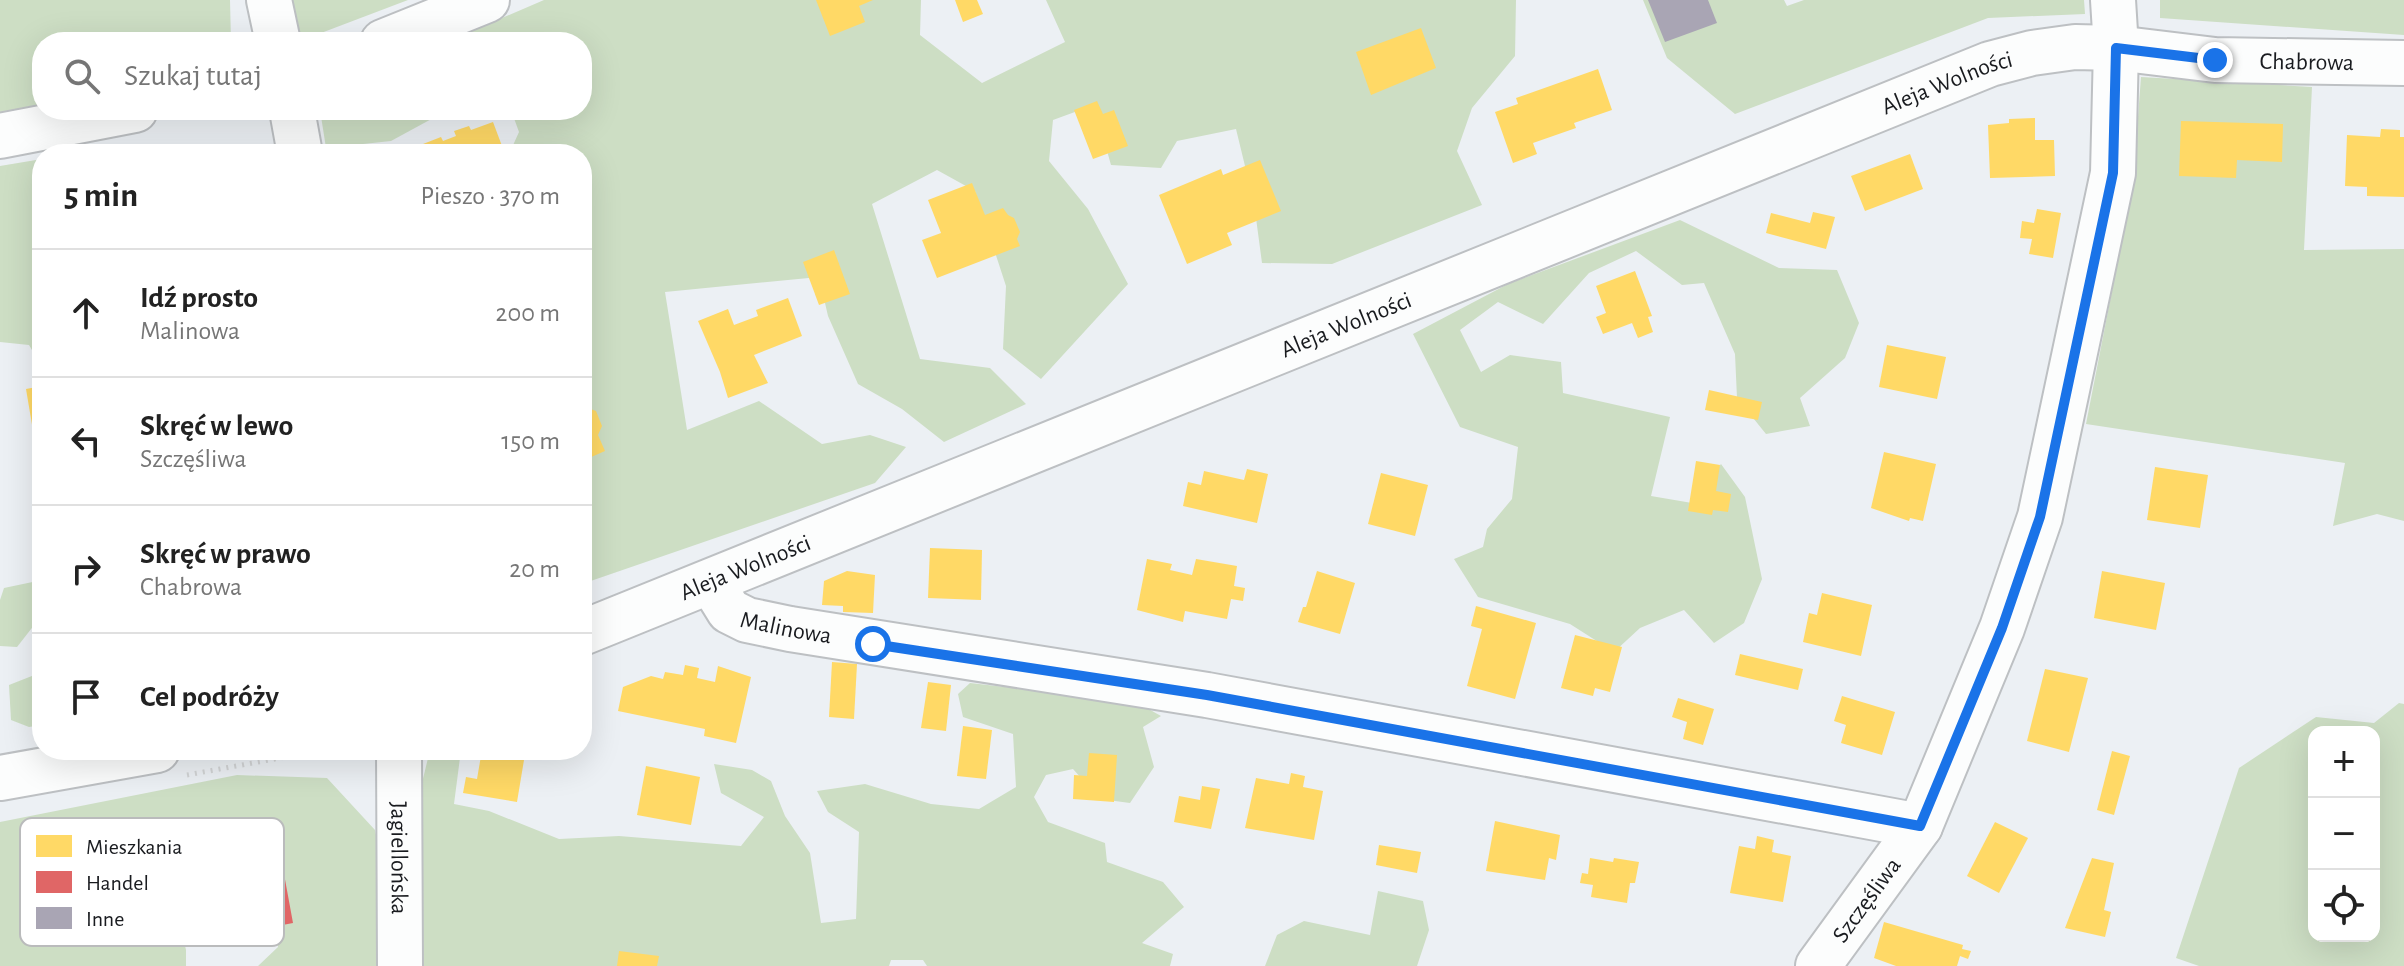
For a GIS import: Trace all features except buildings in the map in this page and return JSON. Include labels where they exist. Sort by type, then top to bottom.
[{"type":"street","points":[[269,0],[276,32]]},
{"type":"street","points":[[408,32],[487,0]]},
{"type":"street","name":"Szczęśliwa","points":[[1818,966],[1920,826],[2002,628],[2040,517],[2113,173],[2116,48],[2113,0]]},
{"type":"street","name":"Aleja Wolności","points":[[592,629],[1990,64],[2032,53],[2075,47],[2116,48]]},
{"type":"street","name":"Chabrowa","points":[[2116,48],[2215,60],[2404,63]]},
{"type":"street","points":[[0,136],[83,120]]},
{"type":"street","points":[[294,120],[298,144]]},
{"type":"street","name":"Malinowa","points":[[711,582],[729,611],[747,620],[790,629],[1207,695],[1920,826]]},
{"type":"street","points":[[0,778],[101,760]]},
{"type":"street","name":"Jagiellońska","points":[[399,760],[400,966]]},
{"type":"green space","points":[[0,0],[230,0],[231,32],[32,32],[32,111],[0,117]]},
{"type":"green space","points":[[290,0],[408,0],[324,32],[298,32]]},
{"type":"green space","points":[[544,0],[921,0],[920,35],[982,83],[1065,42],[1046,0],[1516,0],[1515,56],[1472,108],[1457,151],[1482,205],[1332,264],[1262,263],[1254,203],[1236,129],[1177,141],[1161,168],[1111,165],[1094,105],[1053,120],[1049,161],[1088,209],[1128,284],[1041,379],[1003,349],[1006,286],[975,191],[937,170],[872,204],[920,359],[990,368],[1026,404],[944,442],[902,409],[858,384],[828,316],[819,277],[665,292],[687,430],[759,401],[822,444],[870,435],[906,447],[875,483],[592,581],[592,454],[596,423],[592,416],[592,144],[514,144],[519,132],[515,120],[592,120],[592,32],[469,32]]},
{"type":"green space","points":[[1643,0],[1784,0],[1787,6],[1804,0],[2084,0],[2085,14],[1988,18],[1735,114],[1667,58]]},
{"type":"green space","points":[[2160,0],[2404,0],[2404,35],[2160,18]]},
{"type":"green space","points":[[2141,77],[2312,87],[2304,250],[2404,249],[2404,521],[2377,514],[2333,526],[2345,463],[2086,424],[2133,183]]},
{"type":"green space","points":[[322,120],[430,120],[391,141],[325,144]]},
{"type":"green space","points":[[32,161],[32,350],[29,345],[0,342],[0,166]]},
{"type":"green space","points":[[1680,220],[1779,268],[1837,270],[1859,323],[1845,358],[1800,398],[1810,426],[1766,434],[1737,398],[1735,354],[1704,283],[1682,285],[1636,251],[1589,273],[1543,324],[1498,302],[1460,330],[1481,372],[1510,355],[1561,362],[1563,393],[1670,417],[1651,496],[1692,503],[1721,464],[1745,497],[1762,579],[1744,623],[1714,643],[1684,610],[1640,628],[1614,652],[1570,624],[1478,597],[1454,559],[1483,547],[1487,529],[1512,499],[1518,447],[1460,427],[1413,334],[1508,284]]},
{"type":"green space","points":[[32,582],[32,628],[17,647],[0,646],[0,600],[4,588]]},
{"type":"green space","points":[[32,676],[32,727],[11,720],[9,685]]},
{"type":"green space","points":[[970,683],[1136,702],[1161,716],[1143,727],[1154,767],[1130,803],[1100,799],[1073,769],[1046,775],[1034,797],[1048,822],[1105,843],[1107,862],[1163,882],[1184,907],[1142,943],[1173,954],[1170,966],[927,966],[923,960],[891,960],[889,966],[417,966],[419,795],[428,760],[460,760],[454,804],[489,811],[559,839],[619,836],[741,846],[764,817],[721,793],[714,764],[752,770],[771,781],[785,816],[810,853],[821,923],[856,919],[859,832],[828,812],[817,791],[865,784],[931,804],[979,809],[1016,787],[1013,734],[963,717],[958,694]]},
{"type":"green space","points":[[2399,703],[2404,704],[2404,966],[2199,966],[2176,958],[2239,768],[2316,717],[2374,723]]},
{"type":"green space","points":[[237,775],[327,778],[375,830],[383,867],[382,966],[258,966],[278,946],[284,946],[284,818],[20,818]]},
{"type":"green space","points":[[20,818],[20,946],[185,946],[186,966],[0,966],[0,822]]},
{"type":"green space","points":[[1378,891],[1423,901],[1429,930],[1417,966],[1265,966],[1277,935],[1304,921],[1370,935]]},
{"type":"route","points":[[873,644],[1207,695],[1920,826],[2002,628],[2040,517],[2113,173],[2116,48],[2215,60]]}]
